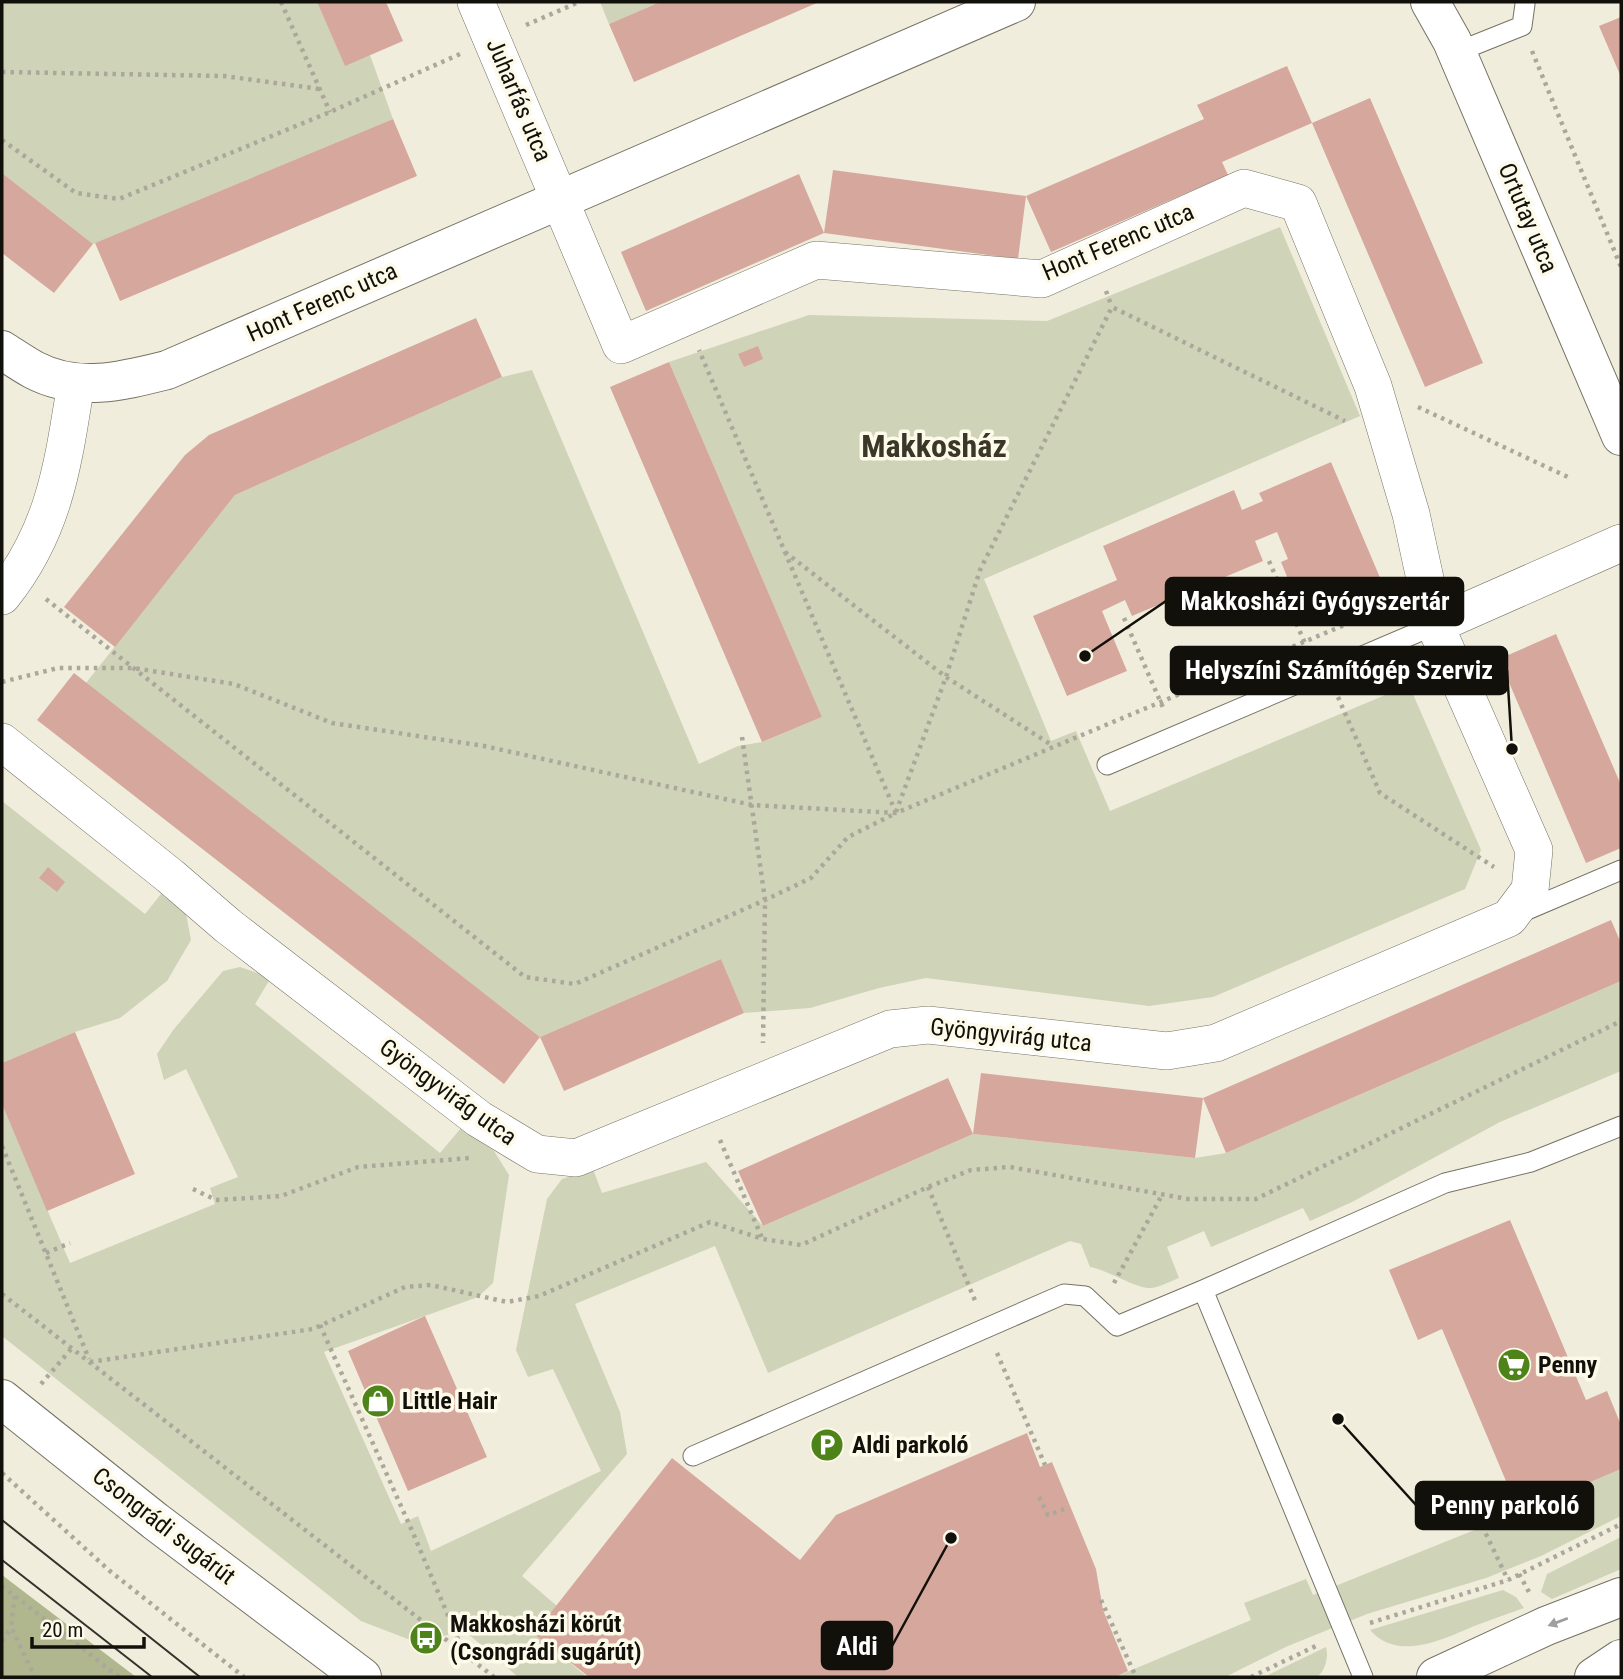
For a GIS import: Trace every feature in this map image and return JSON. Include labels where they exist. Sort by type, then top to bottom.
[{"type":"street","name":"Juharfás utca","points":[[476,2],[561,198]]},
{"type":"street","name":"Hont Ferenc utca","points":[[2,350],[37,372],[76,383],[119,383],[167,370],[1016,2]]},
{"type":"street","name":"Ortutay utca","points":[[1430,2],[1457,52],[1621,436]]},
{"type":"street","name":"Hont Ferenc utca","points":[[561,198],[621,345],[816,260],[1042,279],[1244,188],[1298,203],[1373,386],[1391,444],[1435,625]]},
{"type":"street","points":[[10,586],[44,528],[61,477],[76,383]]},
{"type":"street","points":[[1519,904],[1534,850],[1435,625],[1621,543]]},
{"type":"street","name":"Gyöngyvirág utca","points":[[2,742],[239,934],[480,1119],[537,1154],[576,1158],[890,1029],[928,1025],[1167,1051],[1216,1044],[1519,904]]},
{"type":"street","name":"Csongrádi sugárút","points":[[2,1399],[155,1521],[362,1677]]},
{"type":"street","points":[[1436,1677],[1546,1626],[1621,1597]]},
{"type":"street","points":[[1594,1677],[1621,1659]]},
{"type":"lane","points":[[1457,52],[1522,26],[1525,4]]},
{"type":"lane","points":[[1107,765],[1435,625]]},
{"type":"lane","points":[[1519,904],[1621,870]]},
{"type":"lane","points":[[693,1456],[1064,1294],[1085,1296],[1116,1326],[1445,1183],[1531,1162],[1621,1126]]},
{"type":"lane","points":[[1203,1290],[1363,1677]]},
{"type":"path","points":[[281,2],[330,112]]},
{"type":"path","points":[[2,141],[76,193],[119,199],[330,112],[579,2]]},
{"type":"path","points":[[1522,26],[1621,267]]},
{"type":"path","points":[[2,72],[224,76],[320,89]]},
{"type":"path","points":[[896,813],[946,677],[980,570],[1112,307],[1391,444]]},
{"type":"path","points":[[685,317],[896,813]]},
{"type":"path","points":[[1373,386],[1570,478]]},
{"type":"path","points":[[785,552],[946,677],[1053,746]]},
{"type":"path","points":[[1269,561],[1304,641],[1323,674],[1380,793],[1519,904]]},
{"type":"path","points":[[10,586],[133,668],[524,977],[575,984],[765,901],[811,878],[848,836],[896,813],[1428,589]]},
{"type":"path","points":[[1124,618],[1175,736]]},
{"type":"path","points":[[2,682],[58,668],[133,668],[234,684],[332,723],[484,746],[752,805],[896,813]]},
{"type":"path","points":[[742,737],[765,901],[763,1082]]},
{"type":"path","points":[[90,1362],[313,1329],[405,1287],[431,1285],[507,1302],[539,1296],[710,1222],[763,1239],[801,1245],[971,1170],[1010,1167],[1188,1199],[1256,1199],[1621,1021]]},
{"type":"path","points":[[705,1106],[763,1239]]},
{"type":"path","points":[[2,1146],[90,1362]]},
{"type":"path","points":[[193,1189],[216,1200],[281,1196],[358,1167],[471,1158]]},
{"type":"path","points":[[928,1187],[1045,1465]]},
{"type":"path","points":[[1100,1308],[1162,1195]]},
{"type":"path","points":[[46,1253],[70,1243]]},
{"type":"path","points":[[2,1294],[494,1677]]},
{"type":"path","points":[[320,1325],[463,1652]]},
{"type":"path","points":[[2,1473],[111,1572],[244,1677]]},
{"type":"path","points":[[1040,1496],[1048,1515],[1063,1509]]},
{"type":"path","points":[[1454,1497],[1473,1507],[1508,1580]]},
{"type":"path","points":[[1251,1677],[1346,1631],[1508,1580],[1621,1524]]},
{"type":"path","points":[[2,1586],[119,1677]]},
{"type":"path","points":[[2,1642],[11,1628],[15,1597]]},
{"type":"path","points":[[1101,1600],[1136,1677]]},
{"type":"path","points":[[11,1628],[35,1677]]},
{"type":"green space","points":[[2,2],[317,2],[345,65],[370,55],[393,119],[93,244],[2,173]]},
{"type":"green space","points":[[600,2],[660,2],[609,24]]},
{"type":"green space","points":[[1280,227],[1360,416],[984,579],[1051,741],[1076,731],[1110,811],[1409,685],[1481,850],[1465,889],[1213,997],[1149,1006],[926,978],[810,1008],[744,1013],[721,959],[540,1037],[86,683],[235,495],[502,377],[532,370],[699,764],[738,746],[762,742],[822,717],[669,362],[809,315],[1047,321]]},
{"type":"green space","points":[[2,801],[145,914],[161,894],[186,914],[191,940],[167,981],[120,1018],[75,1032],[2,1063]]},
{"type":"green space","points":[[240,967],[260,974],[269,981],[255,1004],[440,1153],[461,1128],[494,1151],[509,1175],[493,1283],[478,1297],[324,1352],[401,1524],[418,1516],[431,1551],[601,1471],[553,1369],[528,1377],[516,1350],[547,1199],[562,1179],[593,1169],[602,1193],[706,1162],[763,1226],[973,1134],[1195,1158],[1226,1153],[1621,981],[1621,1071],[1500,1122],[1352,1202],[1310,1221],[1303,1208],[1211,1247],[1204,1231],[1167,1247],[1179,1278],[1151,1288],[1138,1286],[1090,1267],[1081,1244],[1070,1241],[768,1373],[715,1246],[575,1304],[620,1412],[627,1454],[522,1576],[557,1606],[535,1634],[587,1677],[518,1677],[466,1632],[413,1641],[361,1621],[2,1336],[2,1104],[70,1263],[215,1204],[210,1188],[238,1177],[186,1069],[164,1080],[157,1054],[174,1029],[223,971]]},
{"type":"green space","points":[[1621,1469],[1621,1516],[1541,1556],[1486,1578],[1367,1614],[1288,1646],[1225,1677],[1115,1677],[1251,1620],[1244,1603],[1306,1579],[1313,1595],[1477,1529],[1481,1501],[1509,1490],[1519,1511]]},
{"type":"green space","points":[[1621,1537],[1621,1569],[1552,1599],[1541,1592],[1547,1574]]},
{"type":"green space","points":[[2,1575],[136,1677],[2,1677]]},
{"type":"green space","points":[[1503,1590],[1516,1597],[1524,1608],[1437,1641],[1422,1645],[1394,1645],[1382,1640],[1370,1630]]},
{"type":"green space","points":[[1326,1647],[1326,1664],[1317,1677],[1264,1677]]},
{"type":"building","points":[[317,2],[386,2],[403,41],[345,66]]},
{"type":"building","points":[[660,2],[819,2],[634,82],[609,24]]},
{"type":"building","points":[[1621,17],[1621,77],[1599,26]]},
{"type":"building","points":[[1287,66],[1312,123],[1222,162],[1228,175],[1051,252],[1026,196],[1204,119],[1197,105]]},
{"type":"building","points":[[1370,98],[1483,363],[1425,387],[1312,123]]},
{"type":"building","points":[[393,119],[417,176],[120,301],[95,243]]},
{"type":"building","points":[[833,170],[1026,196],[1018,259],[824,233]]},
{"type":"building","points":[[2,173],[93,244],[54,293],[2,253]]},
{"type":"building","points":[[799,174],[824,233],[646,311],[621,252]]},
{"type":"building","points":[[476,318],[502,377],[235,495],[115,647],[64,607],[185,455],[209,435]]},
{"type":"building","points":[[758,346],[763,359],[744,367],[738,354]]},
{"type":"building","points":[[669,362],[822,717],[762,742],[610,387]]},
{"type":"building","points":[[1331,462],[1384,587],[1313,617],[1298,580],[1290,584],[1281,562],[1288,559],[1277,532],[1255,541],[1263,561],[1132,616],[1125,600],[1102,611],[1127,671],[1067,696],[1033,616],[1117,580],[1103,546],[1234,490],[1242,510],[1263,501],[1259,493]]},
{"type":"building","points":[[1556,634],[1621,785],[1621,848],[1586,863],[1499,659]]},
{"type":"building","points":[[74,673],[540,1037],[504,1084],[37,720]]},
{"type":"building","points":[[48,867],[65,882],[57,892],[39,878]]},
{"type":"building","points":[[1611,920],[1621,943],[1621,981],[1226,1153],[1203,1098]]},
{"type":"building","points":[[721,959],[744,1013],[564,1091],[540,1037]]},
{"type":"building","points":[[75,1032],[135,1174],[47,1211],[2,1104],[2,1063]]},
{"type":"building","points":[[981,1073],[1203,1098],[1195,1158],[973,1134]]},
{"type":"building","points":[[948,1078],[973,1134],[763,1226],[738,1171]]},
{"type":"building","name":"Penny","points":[[1510,1220],[1586,1400],[1607,1391],[1621,1425],[1621,1469],[1519,1512],[1442,1329],[1418,1340],[1389,1270]]},
{"type":"building","points":[[425,1316],[487,1457],[408,1491],[348,1351]]},
{"type":"building","points":[[1027,1433],[1040,1467],[1052,1462],[1096,1569],[1103,1610],[1128,1671],[1115,1677],[589,1677],[534,1634],[672,1458],[800,1560],[836,1515]]},
{"type":"tram line","points":[[2,1520],[200,1677]]},
{"type":"tram line","points":[[2,1560],[152,1677]]},
{"type":"place","name":"Makkosházi Gyógyszertár","points":[[1085,656]]},
{"type":"place","name":"Helyszíni Számítógép Szerviz","points":[[1512,749]]},
{"type":"place","name":"Penny","points":[[1514,1365]]},
{"type":"place","name":"Little Hair","points":[[378,1401]]},
{"type":"place","name":"Penny parkoló","points":[[1338,1419]]},
{"type":"place","name":"Aldi parkoló","points":[[827,1445]]},
{"type":"place","name":"Aldi","points":[[951,1538]]},
{"type":"place","name":"Makkosházi körút (Csongrádi sugárút)","points":[[426,1638]]},
{"type":"district","name":"Makkosház","points":[[934,446]]}]
